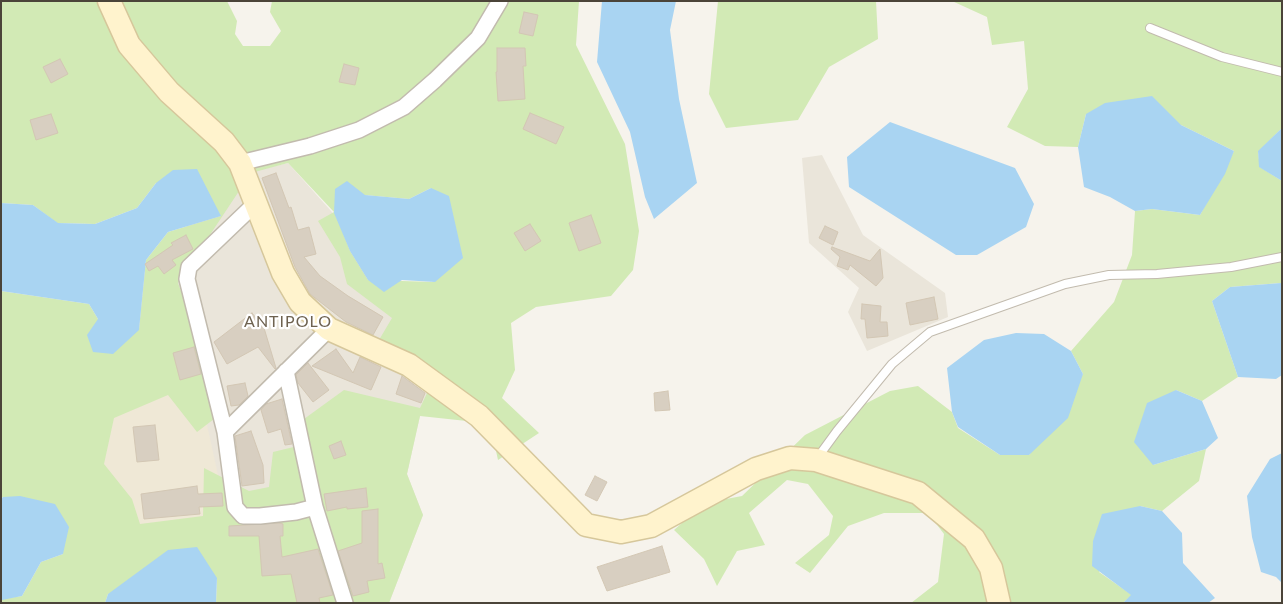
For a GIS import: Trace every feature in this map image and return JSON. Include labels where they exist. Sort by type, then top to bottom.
[{"type":"street","points":[[109,1],[129,45],[169,92],[224,142],[240,164],[283,273],[300,302],[329,329],[409,365],[479,416],[586,525],[621,532],[651,526],[756,468],[790,458],[816,460],[918,493],[974,539],[991,568],[999,603]]},
{"type":"street","points":[[240,164],[310,146],[359,130],[404,106],[435,80],[478,38],[500,1]]},
{"type":"street","points":[[256,203],[189,267],[187,279],[225,432],[235,507],[243,516],[260,516],[315,508]]},
{"type":"street","points":[[225,432],[329,329]]},
{"type":"street","points":[[286,371],[315,508],[344,603]]},
{"type":"lane","points":[[1150,28],[1222,57],[1282,72]]},
{"type":"lane","points":[[816,460],[837,431],[892,364],[930,332],[1065,284],[1109,275],[1157,274],[1231,266],[1282,257]]},
{"type":"shaded area","points":[[822,155],[863,235],[945,293],[948,317],[867,351],[848,312],[859,288],[809,243],[802,158]]},
{"type":"shaded area","points":[[288,163],[479,376],[420,416],[407,474],[423,515],[389,603],[264,603],[132,400],[146,260],[251,172]]},
{"type":"shaded area","points":[[195,370],[227,516],[114,541],[82,395]]},
{"type":"green space","points":[[1,1],[227,1],[237,21],[235,34],[243,46],[270,46],[281,31],[270,12],[272,1],[579,1],[576,45],[625,144],[639,231],[633,270],[611,296],[536,307],[511,323],[515,370],[502,398],[539,433],[498,460],[493,437],[476,422],[420,416],[407,474],[423,515],[389,603],[216,603],[217,578],[108,594],[105,603],[1,603],[1,599],[22,596],[41,562],[63,554],[3,497],[1,499],[1,291],[89,304],[98,319],[139,329],[146,260],[168,232],[221,216],[156,183],[137,208],[95,224],[57,223],[33,205],[1,203]],"holes":[[[288,163],[334,212],[318,221],[340,257],[347,284],[392,318],[379,340],[436,374],[420,408],[344,390],[304,419],[306,444],[273,452],[269,487],[249,491],[204,468],[203,516],[140,524],[132,499],[104,464],[114,418],[168,395],[197,432],[214,419],[191,319],[178,283],[251,173]],[[431,188],[435,282],[368,280],[350,251],[335,213],[364,195],[409,199]]]},
{"type":"green space","points":[[718,1],[876,1],[878,39],[829,67],[798,120],[726,128],[709,94]]},
{"type":"green space","points":[[952,1],[1282,1],[1282,128],[1258,152],[1260,167],[1282,181],[1282,282],[1230,287],[1212,301],[1238,377],[1202,401],[1176,390],[1153,465],[1206,449],[1199,481],[1162,511],[1140,506],[1099,572],[1132,595],[1123,603],[911,603],[938,582],[944,534],[928,513],[884,513],[848,526],[810,573],[795,563],[829,535],[833,516],[808,484],[787,480],[749,513],[765,545],[737,551],[717,586],[704,559],[674,530],[705,503],[742,496],[805,435],[890,391],[918,386],[952,412],[958,428],[1000,455],[1029,455],[1083,374],[1071,351],[1114,302],[1132,255],[1135,211],[1152,209],[1200,215],[1234,151],[1181,125],[1086,114],[1078,147],[1045,146],[1007,127],[1028,89],[1024,41],[992,45],[987,17]]},
{"type":"water","points":[[602,1],[676,1],[670,30],[679,99],[697,183],[654,219],[645,197],[630,132],[597,62]]},
{"type":"water","points":[[1152,96],[1181,125],[1234,151],[1225,174],[1200,215],[1152,209],[1135,211],[1110,197],[1084,187],[1078,147],[1086,114],[1105,103]]},
{"type":"water","points":[[890,122],[1015,168],[1034,204],[1026,227],[977,255],[956,255],[849,187],[847,157]]},
{"type":"water","points":[[1282,128],[1282,181],[1259,167],[1258,151]]},
{"type":"water","points":[[197,169],[221,216],[168,232],[146,260],[139,330],[113,354],[93,352],[87,335],[98,319],[89,304],[1,291],[1,203],[33,205],[58,223],[95,224],[137,208],[156,183],[173,170]]},
{"type":"water","points":[[347,181],[365,195],[409,199],[431,188],[449,196],[463,258],[435,282],[402,280],[384,292],[368,280],[350,251],[334,213],[335,189]]},
{"type":"water","points":[[1281,283],[1282,375],[1276,379],[1238,377],[1212,301],[1230,287]]},
{"type":"water","points":[[1016,333],[1044,334],[1071,351],[1083,374],[1068,418],[1029,455],[1000,455],[958,427],[952,412],[947,368],[984,340]]},
{"type":"water","points":[[1176,390],[1202,401],[1218,438],[1206,449],[1153,465],[1134,442],[1147,403]]},
{"type":"water","points":[[1282,453],[1282,583],[1276,577],[1261,572],[1252,537],[1247,496],[1270,459]]},
{"type":"water","points":[[20,496],[55,504],[69,527],[63,554],[41,562],[22,596],[2,600],[1,499],[3,497]]},
{"type":"water","points":[[1140,506],[1162,511],[1182,533],[1183,563],[1215,598],[1208,603],[1123,603],[1131,595],[1092,566],[1093,541],[1102,514]]},
{"type":"water","points":[[197,547],[217,578],[216,603],[105,603],[108,594],[168,550]]},
{"type":"building","points":[[524,12],[538,15],[533,36],[519,33]]},
{"type":"building","points":[[497,48],[525,48],[526,66],[523,66],[525,99],[498,101]]},
{"type":"building","points":[[60,59],[68,74],[51,83],[43,67]]},
{"type":"building","points":[[344,64],[359,68],[355,85],[339,82]]},
{"type":"building","points":[[530,113],[564,127],[556,144],[523,129]]},
{"type":"building","points":[[51,114],[58,133],[36,140],[30,120]]},
{"type":"building","points":[[276,173],[289,208],[291,207],[298,230],[309,227],[316,254],[304,257],[320,276],[383,317],[373,335],[346,322],[310,294],[295,267],[262,178]]},
{"type":"building","points":[[591,215],[601,243],[579,251],[569,223]]},
{"type":"building","points":[[530,224],[541,241],[525,251],[514,233]]},
{"type":"building","points":[[825,226],[838,232],[833,245],[819,238]]},
{"type":"building","points":[[186,235],[193,249],[172,260],[176,265],[164,274],[158,266],[149,271],[145,264],[173,245],[171,243]]},
{"type":"building","points":[[832,247],[870,261],[880,249],[883,278],[876,286],[850,265],[848,270],[837,266],[840,257],[831,249]]},
{"type":"building","points":[[934,297],[938,319],[910,325],[906,303]]},
{"type":"building","points":[[862,304],[881,306],[880,322],[887,322],[888,336],[867,338],[865,319],[861,319]]},
{"type":"building","points":[[252,313],[264,328],[275,369],[258,347],[227,364],[214,342]]},
{"type":"building","points":[[194,347],[201,374],[180,380],[173,353]]},
{"type":"building","points":[[336,349],[353,373],[360,357],[381,367],[371,390],[312,366]]},
{"type":"building","points":[[308,363],[329,390],[313,402],[298,383],[296,375]]},
{"type":"building","points":[[402,376],[425,393],[421,403],[396,394]]},
{"type":"building","points":[[245,383],[248,396],[239,405],[231,406],[227,386]]},
{"type":"building","points":[[668,391],[670,410],[655,411],[654,393]]},
{"type":"building","points":[[282,399],[292,444],[285,445],[281,429],[268,433],[261,410],[266,404]]},
{"type":"building","points":[[155,425],[159,460],[137,462],[133,427]]},
{"type":"building","points":[[251,431],[263,465],[264,483],[242,486],[235,436]]},
{"type":"building","points":[[341,441],[346,455],[334,459],[329,446]]},
{"type":"building","points":[[595,476],[607,482],[597,501],[585,495]]},
{"type":"building","points":[[197,486],[198,494],[222,493],[223,506],[199,507],[200,514],[144,519],[141,494]]},
{"type":"building","points":[[366,488],[368,507],[347,509],[347,507],[327,511],[324,494]]},
{"type":"building","points":[[378,509],[378,564],[382,563],[385,578],[367,581],[369,592],[353,596],[338,551],[362,543],[362,511]]},
{"type":"building","points":[[283,524],[283,536],[280,536],[282,557],[318,549],[333,595],[319,598],[320,603],[297,603],[291,574],[262,576],[259,536],[229,536],[229,526]]},
{"type":"building","points":[[662,546],[670,572],[607,591],[597,567]]},
{"type":"district","name":"ANTIPOLO","points":[[288,322]]}]
